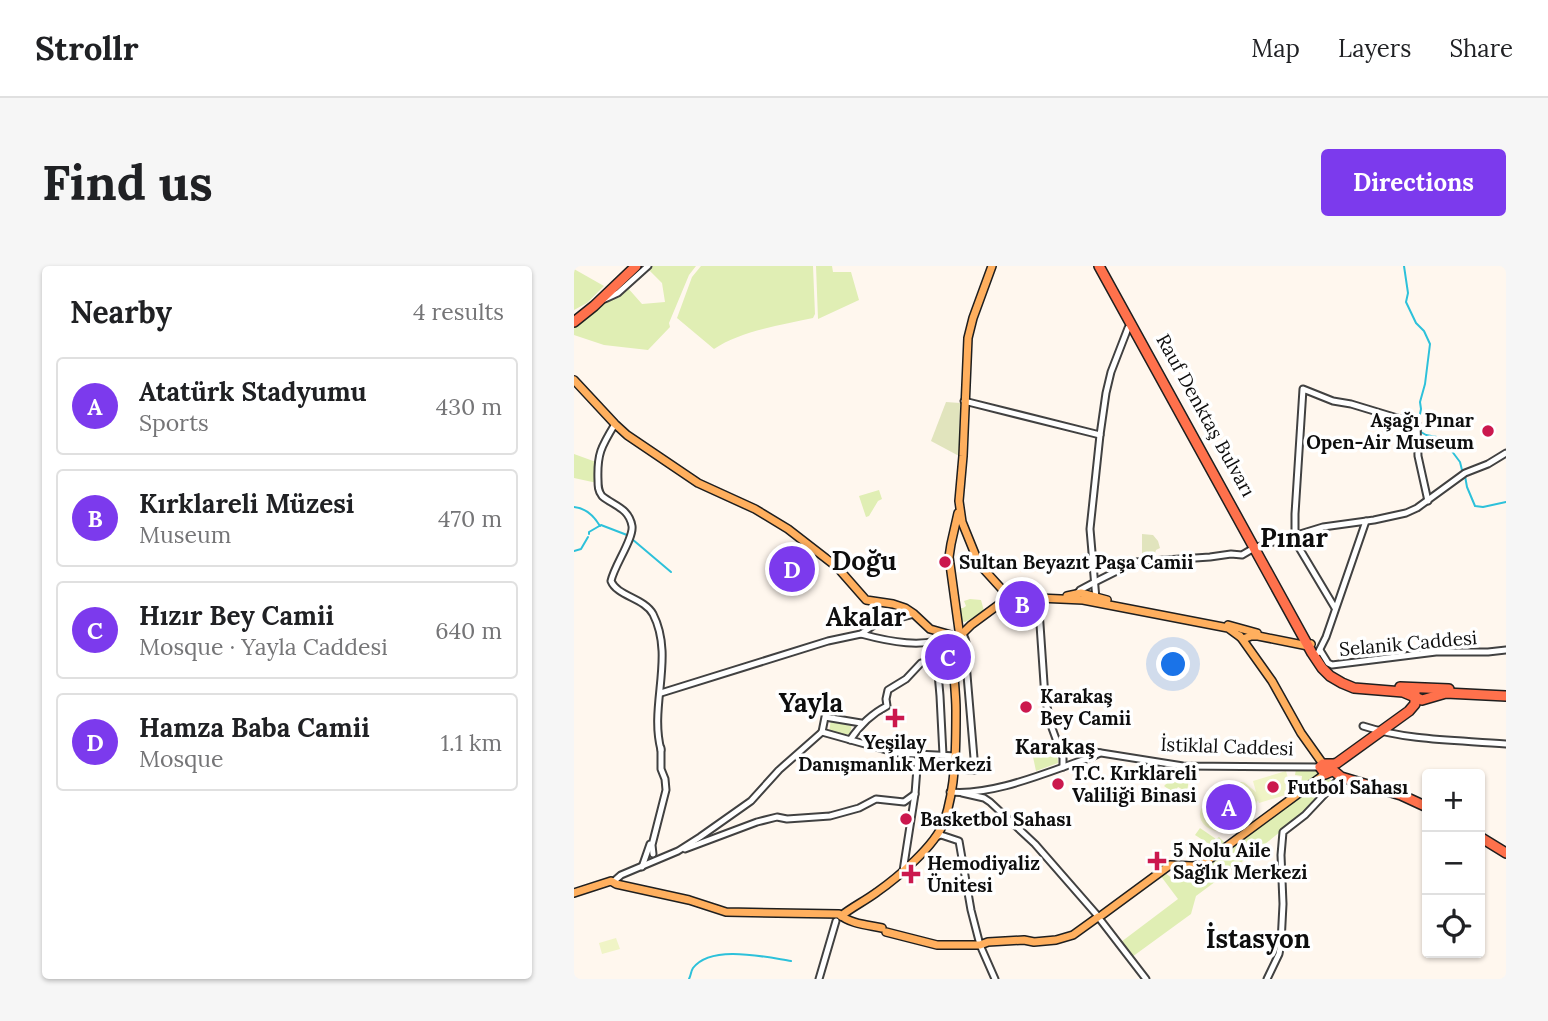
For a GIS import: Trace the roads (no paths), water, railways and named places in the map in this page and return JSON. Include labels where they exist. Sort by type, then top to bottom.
[{"type":"highway","points":[[574,314],[593,302],[630,266]]},
{"type":"highway","points":[[574,322],[636,266]]},
{"type":"highway","name":"Rauf Denktaş Bulvarı","points":[[1101,266],[1309,643]]},
{"type":"highway","name":"Rauf Denktaş Bulvarı","points":[[1101,266],[1296,625],[1319,653]]},
{"type":"highway","points":[[1309,643],[1322,668],[1342,683],[1359,689],[1506,694]]},
{"type":"highway","points":[[1319,653],[1325,666],[1355,683],[1423,693]]},
{"type":"highway","points":[[1382,732],[1423,693]]},
{"type":"highway","points":[[1422,806],[1401,795],[1341,777],[1326,768],[1382,732],[1413,707],[1423,693]]},
{"type":"highway","points":[[1485,841],[1506,854]]},
{"type":"main road","points":[[960,632],[949,557],[959,511],[965,335],[991,266]]},
{"type":"main road","points":[[574,375],[616,423]]},
{"type":"main road","points":[[574,380],[616,423],[698,483],[763,513],[788,529],[837,567],[866,600],[905,608],[930,629],[952,638]]},
{"type":"main road","points":[[959,511],[979,564],[1009,596]]},
{"type":"main road","points":[[952,638],[1009,596],[1038,596],[1110,601],[1234,626],[1245,634],[1309,643]]},
{"type":"main road","points":[[1291,640],[1297,637],[1296,625]]},
{"type":"main road","points":[[1245,634],[1309,643]]},
{"type":"main road","points":[[1245,634],[1248,648],[1272,681],[1301,733],[1326,768]]},
{"type":"main road","points":[[838,918],[903,871],[936,837],[943,823],[956,756],[952,638]]},
{"type":"main road","points":[[1170,863],[1198,866],[1326,768]]},
{"type":"main road","points":[[574,895],[591,886],[612,883],[729,915],[829,916],[939,943],[1064,937],[1072,934],[1170,863],[1201,862],[1318,777],[1326,768]]},
{"type":"street","points":[[602,299],[618,293],[648,266]]},
{"type":"street","points":[[1096,599],[1090,529],[1100,435],[1111,372],[1128,328],[1132,326]]},
{"type":"street","points":[[1335,608],[1294,536],[1303,389],[1333,401],[1417,424],[1418,456],[1428,501]]},
{"type":"street","points":[[964,401],[1100,435]]},
{"type":"street","points":[[616,423],[598,455],[599,489],[602,495],[628,513],[631,536],[611,583],[650,610],[663,645],[656,716],[661,750]]},
{"type":"street","points":[[1080,597],[1080,590],[1135,562],[1242,555],[1323,527],[1406,513],[1428,501],[1465,473],[1506,453]]},
{"type":"street","points":[[1319,653],[1366,521]]},
{"type":"street","points":[[1038,596],[1045,698],[1057,746],[1063,758]]},
{"type":"street","points":[[861,634],[874,625],[914,614]]},
{"type":"street","points":[[954,769],[975,770],[967,646],[965,637],[960,632]]},
{"type":"street","points":[[661,693],[828,641],[861,634],[924,642],[952,638],[950,649],[937,661],[921,663],[906,679],[888,690],[887,706],[862,723],[847,739]]},
{"type":"street","name":"Selanik Caddesi","points":[[1319,653],[1332,665],[1436,652],[1506,650]]},
{"type":"street","points":[[937,661],[943,755]]},
{"type":"street","points":[[651,858],[665,786],[659,715],[661,672]]},
{"type":"street","points":[[675,852],[751,801],[822,732],[825,717],[862,723]]},
{"type":"street","points":[[1363,726],[1413,737],[1506,744]]},
{"type":"street","points":[[822,732],[897,753],[956,756]]},
{"type":"street","name":"İstiklal Caddesi","points":[[1057,746],[1187,766],[1326,768]]},
{"type":"street","points":[[1063,767],[1064,751],[1070,748]]},
{"type":"street","points":[[950,792],[979,793],[1100,753]]},
{"type":"street","points":[[903,871],[918,755]]},
{"type":"street","points":[[1267,979],[1279,954],[1281,943],[1281,855],[1285,831],[1305,815],[1326,768]]},
{"type":"street","points":[[979,793],[1035,844],[1099,915]]},
{"type":"street","points":[[979,793],[1035,839],[1099,915],[1146,979]]},
{"type":"street","points":[[612,883],[642,867],[651,858],[698,845],[757,822],[777,817],[821,818],[859,808],[876,799],[904,802],[915,794]]},
{"type":"street","points":[[936,837],[941,835],[960,841],[979,943],[995,979]]},
{"type":"street","points":[[819,979],[838,918]]},
{"type":"waterway","points":[[1404,266],[1408,293],[1406,302],[1430,344],[1420,402],[1421,432],[1442,438],[1460,462],[1462,470]]},
{"type":"waterway","points":[[1465,476],[1475,506],[1506,502]]},
{"type":"waterway","points":[[574,507],[589,513],[600,526]]},
{"type":"waterway","points":[[589,534],[601,525],[627,535]]},
{"type":"waterway","points":[[574,551],[581,549],[588,537]]},
{"type":"waterway","points":[[632,539],[671,572]]},
{"type":"waterway","points":[[689,979],[693,968],[712,956],[739,954],[791,961]]},
{"type":"place","name":"Aşağı Pınar Open-Air Museum","points":[[1488,431]]},
{"type":"place","name":"Sultan Beyazıt Paşa Camii","points":[[945,562]]},
{"type":"place","name":"Hamza Baba Camii","points":[[792,569]]},
{"type":"place","name":"Kırklareli Müzesi","points":[[1022,604]]},
{"type":"place","name":"Hızır Bey Camii","points":[[948,657]]},
{"type":"place","name":"Karakaş Bey Camii","points":[[1026,707]]},
{"type":"place","name":"Yeşilay Danışmanlık Merkezi","points":[[895,718]]},
{"type":"place","name":"T.C. Kırklareli Valiliği Binasi","points":[[1058,784]]},
{"type":"place","name":"Futbol Sahası","points":[[1273,787]]},
{"type":"place","name":"Atatürk Stadyumu","points":[[1229,807]]},
{"type":"place","name":"Basketbol Sahası","points":[[906,819]]},
{"type":"place","name":"5 Nolu Aile Sağlık Merkezi","points":[[1157,861]]},
{"type":"place","name":"Hemodiyaliz Ünitesi","points":[[911,874]]},
{"type":"district","name":"Pınar","points":[[1294,537]]},
{"type":"district","name":"Doğu","points":[[864,560]]},
{"type":"district","name":"Akalar","points":[[866,616]]},
{"type":"district","name":"Yayla","points":[[811,702]]},
{"type":"district","name":"Karakaş","points":[[1055,746]]},
{"type":"district","name":"İstasyon","points":[[1258,938]]}]
